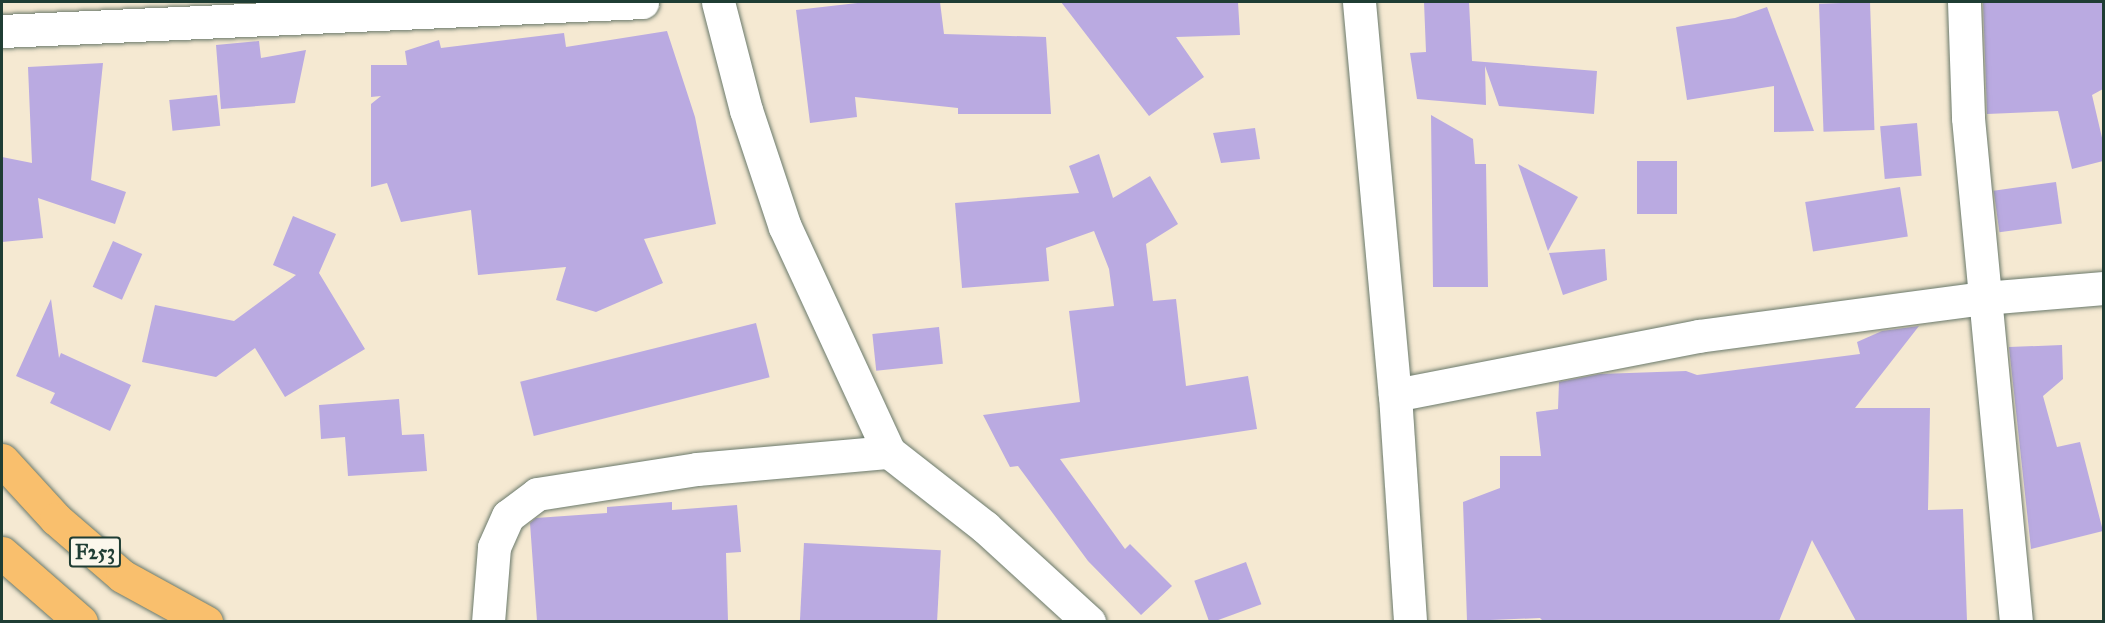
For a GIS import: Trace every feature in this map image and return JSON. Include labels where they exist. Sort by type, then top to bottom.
[{"type":"main road","name":"F253","points":[[2,460],[56,519],[122,576],[206,621]]},
{"type":"main road","points":[[2,553],[81,621]]},
{"type":"street","points":[[2,32],[642,2]]},
{"type":"street","points":[[718,2],[746,110],[785,227],[889,452],[985,527],[1089,621]]},
{"type":"street","points":[[1359,2],[1395,395],[1410,621]]},
{"type":"street","points":[[1964,2],[1968,118],[2016,621]]},
{"type":"street","points":[[1395,395],[1698,336],[1984,298],[2103,288]]},
{"type":"street","points":[[488,621],[494,547],[508,516],[537,494],[697,469],[889,452]]},
{"type":"building","points":[[866,2],[940,2],[944,34],[1046,37],[1051,114],[958,114],[958,108],[855,97],[857,117],[810,123],[796,10]]},
{"type":"building","points":[[1061,2],[1238,2],[1240,35],[1176,37],[1204,77],[1149,116]]},
{"type":"building","points":[[1424,2],[1469,2],[1472,61],[1597,71],[1594,114],[1499,106],[1485,66],[1486,105],[1417,99],[1410,53],[1426,52]]},
{"type":"building","points":[[1870,2],[1874,130],[1823,132],[1819,4]]},
{"type":"building","points":[[1983,2],[2103,2],[2103,89],[2092,95],[2103,142],[2103,161],[2072,169],[2058,111],[1987,114]]},
{"type":"building","points":[[1767,7],[1814,131],[1774,132],[1774,86],[1687,100],[1676,27],[1735,18]]},
{"type":"building","points":[[667,31],[695,117],[716,224],[644,239],[663,283],[596,312],[556,300],[566,267],[478,275],[471,210],[401,222],[387,183],[371,187],[371,104],[381,96],[371,97],[371,65],[407,65],[405,51],[439,40],[441,48],[564,33],[566,47]]},
{"type":"building","points":[[259,41],[261,58],[306,50],[295,103],[221,109],[216,45]]},
{"type":"building","points":[[103,63],[91,180],[126,192],[115,224],[38,198],[43,238],[2,242],[2,157],[32,163],[28,67]]},
{"type":"building","points":[[217,95],[220,126],[173,131],[169,100]]},
{"type":"building","points":[[1431,115],[1473,139],[1475,164],[1486,164],[1488,287],[1433,287]]},
{"type":"building","points":[[1917,123],[1922,176],[1885,179],[1880,126]]},
{"type":"building","points":[[1255,128],[1260,159],[1221,163],[1213,133]]},
{"type":"building","points":[[1099,154],[1113,198],[1150,176],[1178,224],[1146,244],[1153,301],[1176,299],[1186,386],[1248,376],[1257,429],[1060,459],[1125,549],[1130,544],[1172,586],[1141,615],[1088,561],[1018,466],[1010,467],[983,415],[1080,402],[1069,311],[1114,306],[1109,269],[1094,231],[1046,248],[1049,281],[962,288],[955,203],[1079,193],[1069,166]]},
{"type":"building","points":[[1637,161],[1677,161],[1677,214],[1637,214]]},
{"type":"building","points":[[1518,164],[1578,197],[1548,251]]},
{"type":"building","points":[[2056,182],[2062,224],[1999,232],[1994,191]]},
{"type":"building","points":[[1900,187],[1908,236],[1813,251],[1805,202]]},
{"type":"building","points":[[293,216],[336,234],[319,273],[365,349],[285,397],[255,348],[216,377],[142,362],[155,305],[234,321],[296,275],[273,265]]},
{"type":"building","points":[[113,241],[142,254],[122,300],[93,287]]},
{"type":"building","points":[[1605,249],[1607,280],[1563,295],[1549,253]]},
{"type":"building","points":[[51,299],[59,358],[61,353],[131,385],[110,431],[50,403],[55,393],[16,376]]},
{"type":"building","points":[[756,323],[770,377],[534,436],[520,382]]},
{"type":"building","points":[[1919,326],[1855,408],[1930,408],[1928,510],[1963,509],[1967,621],[1856,621],[1812,540],[1779,621],[1543,621],[1540,618],[1467,621],[1463,502],[1500,488],[1500,456],[1541,456],[1536,412],[1558,409],[1559,382],[1600,374],[1686,371],[1697,375],[1860,354],[1857,342],[1882,331]]},
{"type":"building","points":[[939,327],[943,364],[876,371],[872,334]]},
{"type":"building","points":[[2062,345],[2063,379],[2043,396],[2057,447],[2080,442],[2103,531],[2031,549],[2009,347]]},
{"type":"building","points":[[399,399],[402,435],[424,434],[427,471],[348,476],[345,437],[321,439],[319,405]]},
{"type":"building","points":[[672,502],[672,510],[737,505],[741,552],[726,553],[728,621],[537,621],[530,523],[536,518],[607,513],[607,507]]},
{"type":"building","points":[[804,543],[941,550],[937,622],[800,621]]},
{"type":"building","points":[[1246,562],[1261,604],[1209,622],[1194,581]]}]
